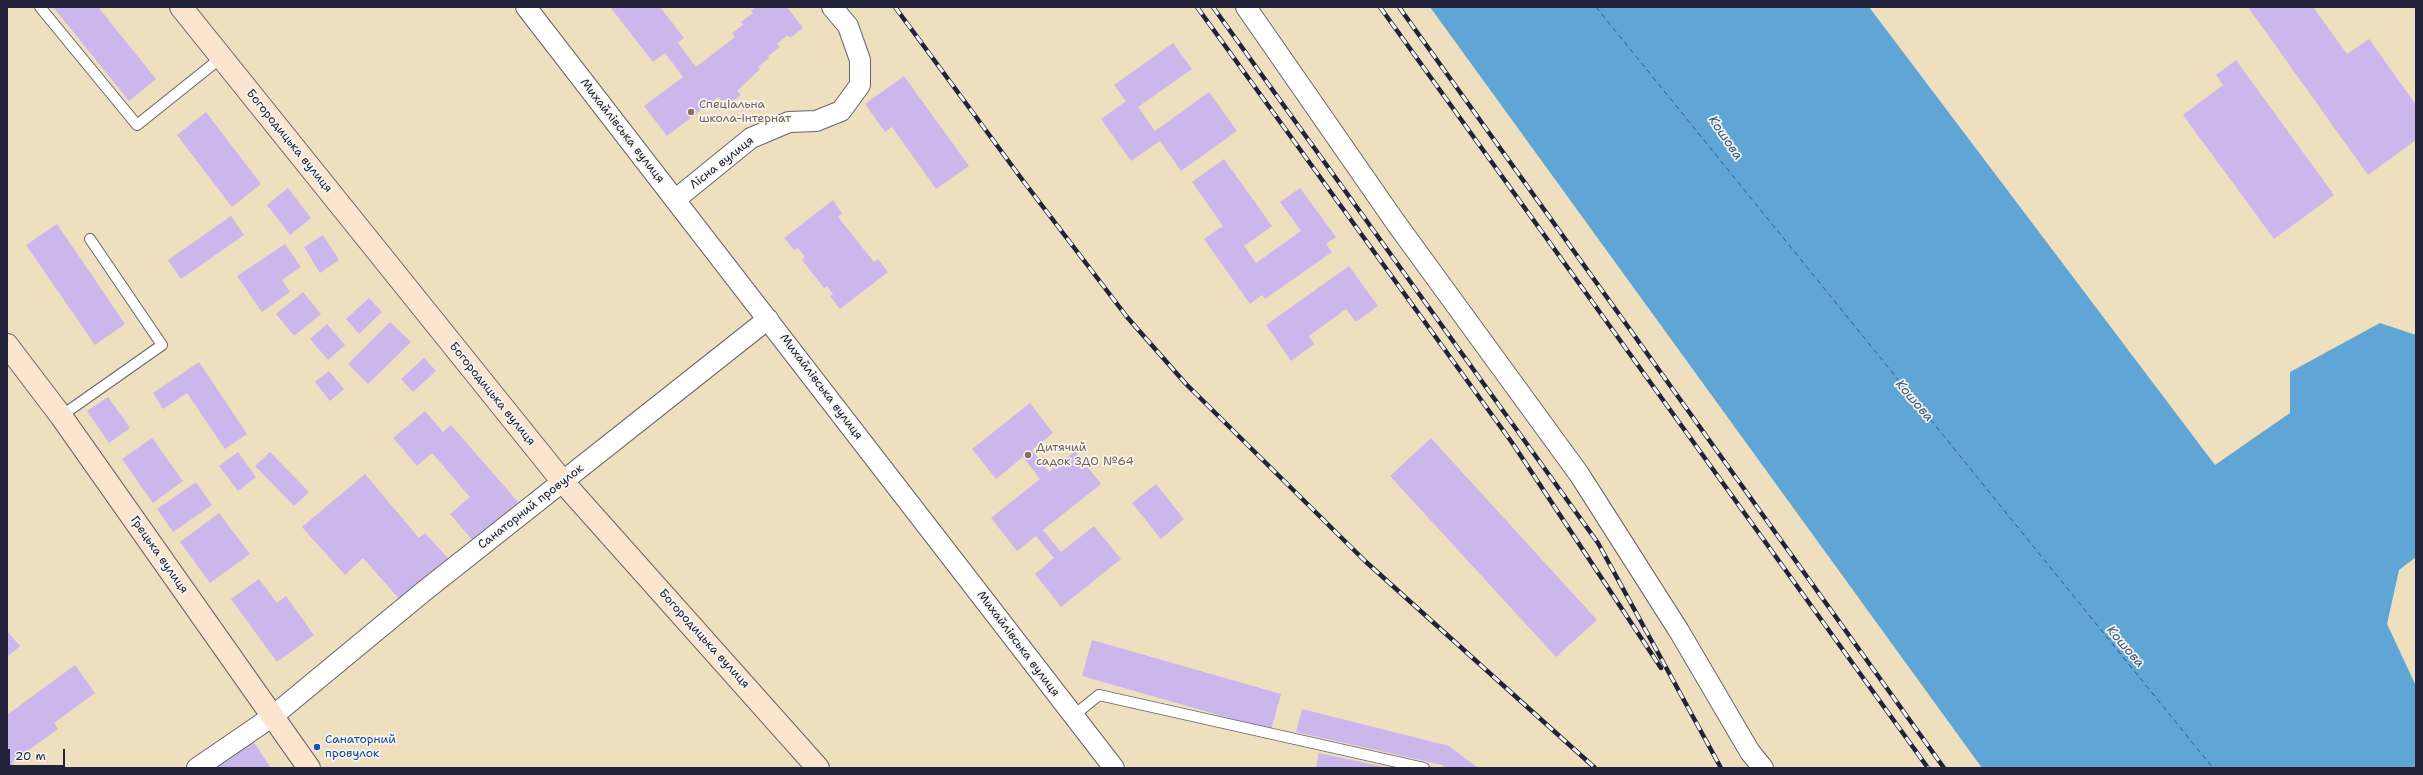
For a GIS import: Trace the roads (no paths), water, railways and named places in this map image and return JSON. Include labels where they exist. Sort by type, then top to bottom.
[{"type":"street","name":"Богородицька вулиця","points":[[181,7],[563,482],[818,768]]},
{"type":"street","name":"Михайлівська вулиця","points":[[526,7],[676,199],[1114,768]]},
{"type":"street","name":"Лісна вулиця","points":[[676,199],[751,138],[788,122],[816,121],[841,111],[860,85],[860,60],[848,26],[832,7]]},
{"type":"street","points":[[1246,7],[1396,223],[1579,474],[1679,631],[1750,752],[1763,768]]},
{"type":"street","name":"Санаторний провулок","points":[[198,768],[273,716],[423,592],[768,319]]},
{"type":"street","name":"Грецька вулиця","points":[[7,345],[61,416],[309,768]]},
{"type":"lane","points":[[40,7],[137,125],[222,57]]},
{"type":"lane","points":[[61,416],[162,345],[90,240]]},
{"type":"lane","points":[[1073,716],[1099,695],[1424,768]]},
{"type":"water","name":"Кошова","points":[[1430,7],[1869,7],[2215,465],[2290,413],[2290,372],[2380,323],[2416,335],[2416,557],[2399,570],[2387,624],[2416,686],[2416,768],[1982,768]]},
{"type":"railway","points":[[895,7],[1021,178],[1127,317],[1186,384],[1365,561],[1595,768]]},
{"type":"railway","points":[[1197,7],[1513,444],[1661,668]]},
{"type":"railway","points":[[1213,7],[1598,543],[1721,768]]},
{"type":"railway","points":[[1380,7],[1928,768]]},
{"type":"railway","points":[[1399,7],[1944,768]]},
{"type":"place","name":"Спеціальна школа-інтернат","points":[[691,112]]},
{"type":"place","name":"Дитячий садок ЗДО №64","points":[[1028,455]]},
{"type":"place","name":"Санаторний провулок","points":[[317,747]]}]
